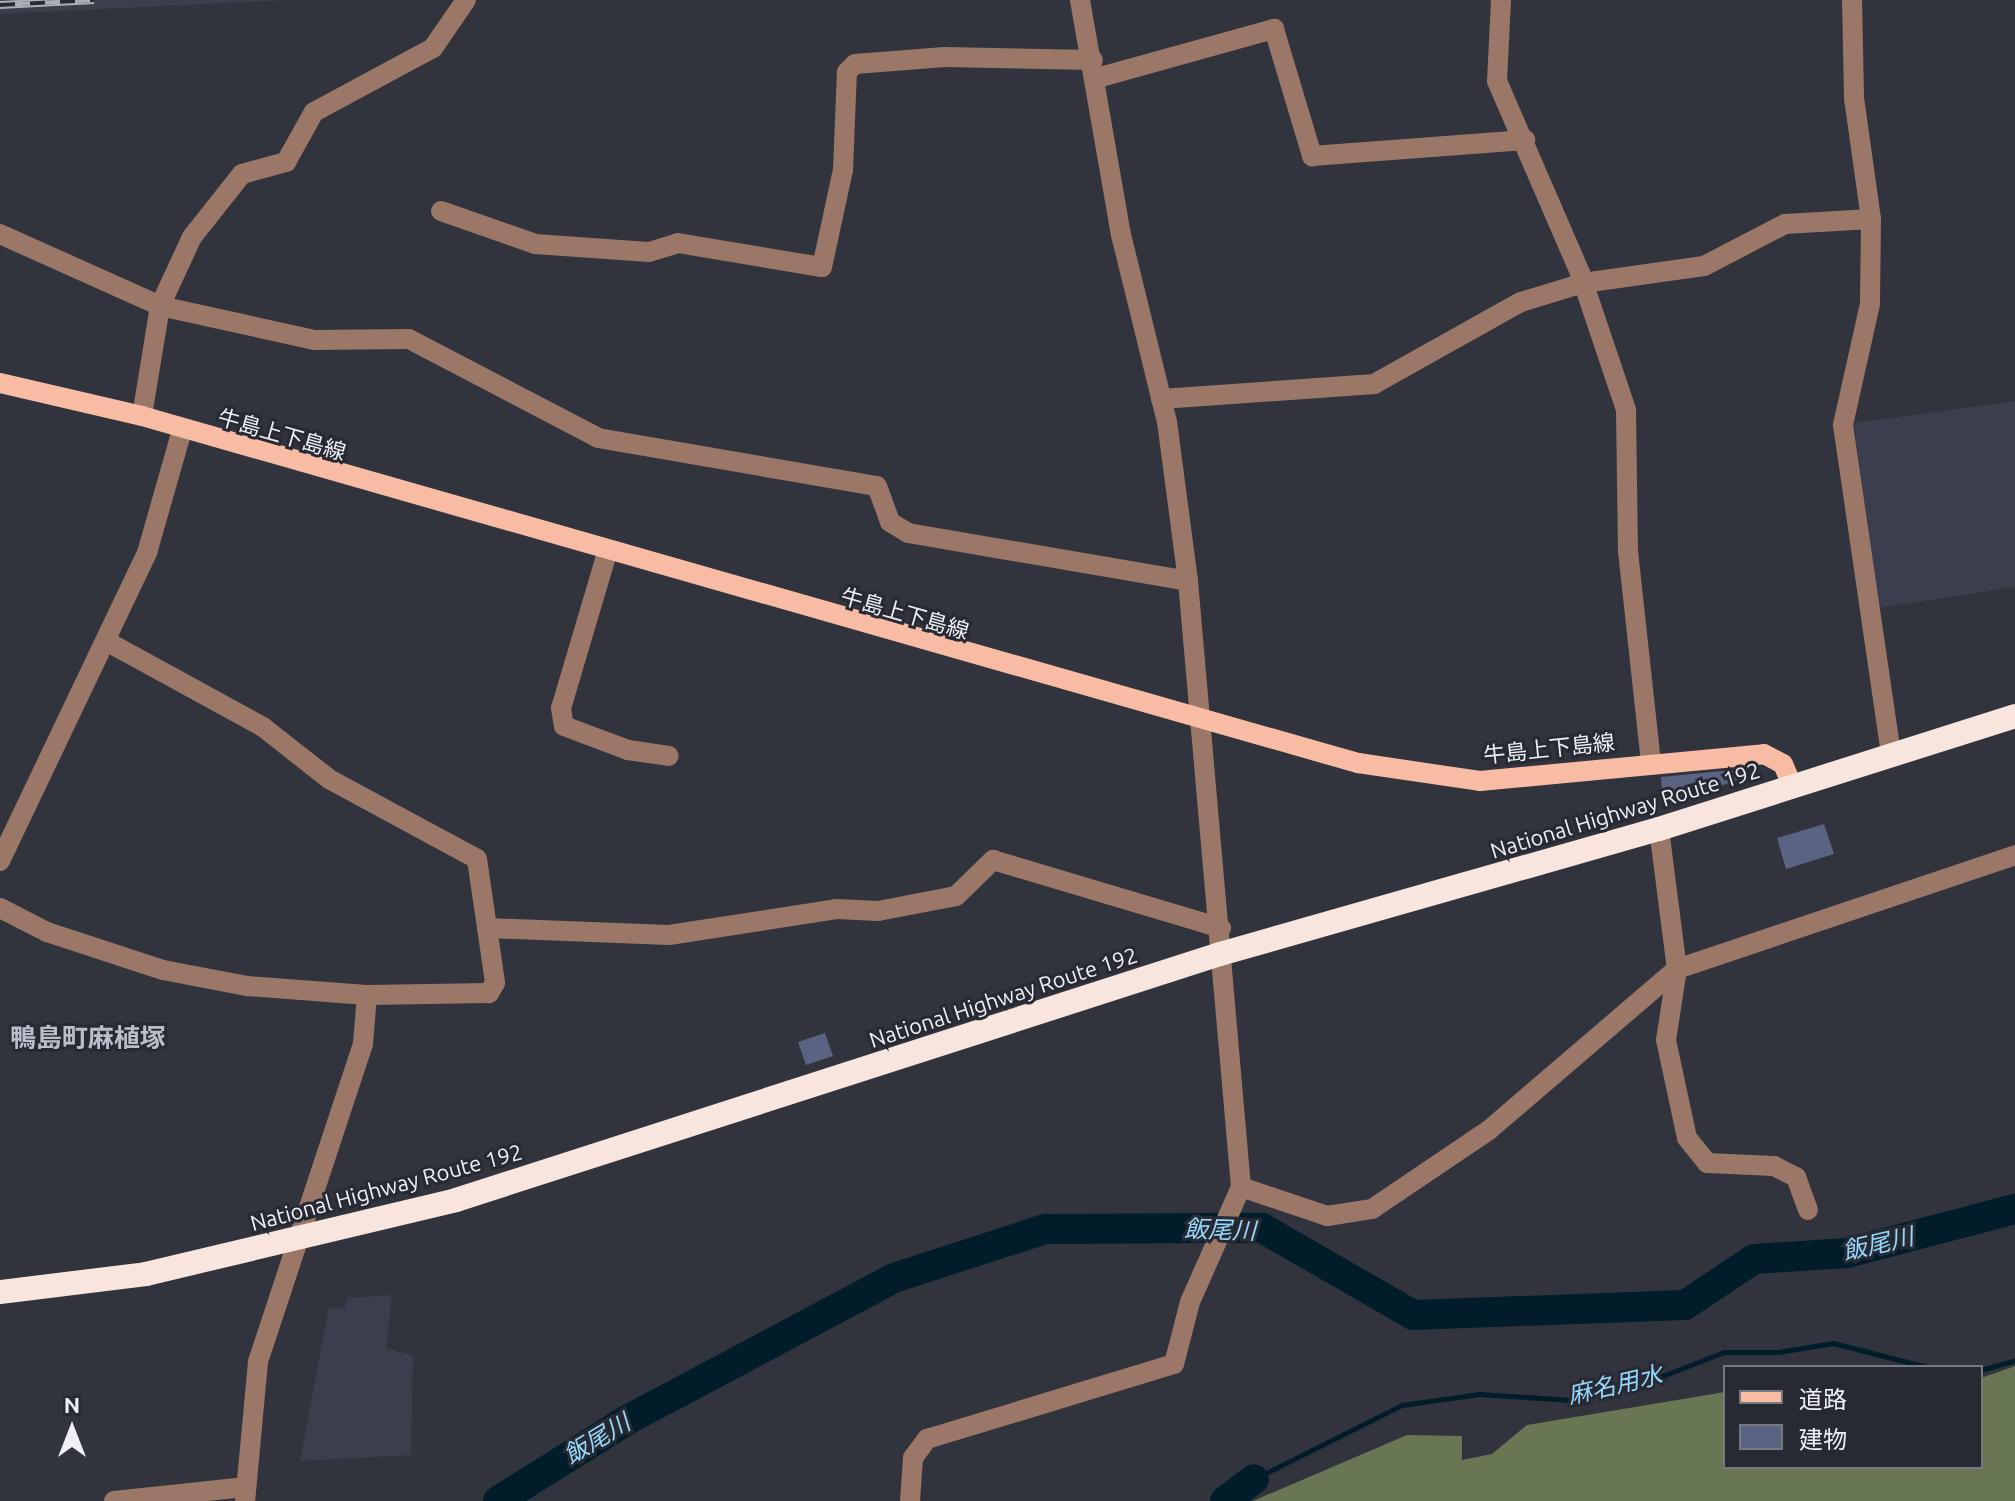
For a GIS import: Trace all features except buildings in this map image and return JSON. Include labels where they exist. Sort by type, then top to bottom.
[{"type":"highway","name":"National Highway Route 192","points":[[0,1292],[146,1274],[456,1200],[1220,954],[1659,829],[2015,716]]},
{"type":"main road","name":"牛島上下島線","points":[[0,383],[142,416],[607,553],[1358,763],[1480,781],[1651,762],[1764,754],[1783,764],[1793,787]]},
{"type":"street","points":[[142,416],[160,306],[192,237],[242,174],[286,162],[314,112],[433,48],[466,0]]},
{"type":"street","points":[[910,1501],[913,1458],[927,1439],[1174,1364],[1194,1293],[1237,1193],[1220,954],[1221,928],[1188,581],[1161,399],[1121,235],[1095,69],[1080,0]]},
{"type":"street","points":[[1501,0],[1497,81],[1525,140],[1583,283],[1626,410],[1628,551],[1651,762]]},
{"type":"street","points":[[1852,0],[1854,98],[1871,219],[1870,304],[1843,425],[1891,755]]},
{"type":"street","points":[[441,211],[535,244],[649,252],[678,243],[822,267],[843,170],[847,72],[855,64],[945,57],[1095,69],[1274,29],[1312,156],[1525,140]]},
{"type":"street","points":[[1161,399],[1374,384],[1521,302],[1583,283],[1704,266],[1785,224],[1871,219]]},
{"type":"street","points":[[0,234],[160,306],[314,340],[409,339],[598,438],[877,486],[890,522],[908,533],[1188,581]]},
{"type":"street","points":[[0,861],[147,553],[182,430]]},
{"type":"street","points":[[607,553],[561,708],[564,726],[628,750],[669,756]]},
{"type":"street","points":[[0,908],[47,932],[163,970],[247,986],[367,995],[489,993],[495,983],[477,859],[329,779],[263,727],[106,641]]},
{"type":"street","points":[[1659,829],[1677,969],[1666,1040],[1687,1138],[1707,1163],[1774,1166],[1796,1177],[1808,1210]]},
{"type":"street","points":[[1237,1193],[1327,1216],[1372,1209],[1489,1130],[1677,969],[2015,855]]},
{"type":"street","points":[[487,928],[669,935],[836,909],[878,911],[956,896],[993,860],[1221,928]]},
{"type":"street","points":[[114,1501],[245,1494],[258,1362],[363,1044],[367,995]]},
{"type":"shaded area","points":[[0,0],[289,0],[0,14]]},
{"type":"shaded area","points":[[2015,401],[2015,587],[1879,608],[1854,423]]},
{"type":"shaded area","points":[[392,1295],[386,1348],[413,1356],[411,1455],[300,1461],[329,1307],[344,1309],[348,1298]]},
{"type":"green space","points":[[2015,1366],[2015,1501],[1253,1501],[1407,1435],[1462,1436],[1462,1460],[1492,1454],[1527,1425],[1723,1392],[1723,1469],[1983,1469],[1983,1377]]},
{"type":"waterway","name":"飯尾川","points":[[498,1501],[627,1420],[894,1278],[1045,1229],[1262,1228],[1413,1315],[1685,1305],[1754,1259],[1847,1253],[2015,1209]]},
{"type":"waterway","name":"麻名用水","points":[[1254,1479],[1402,1405],[1479,1394],[1572,1400],[1657,1378],[1724,1352],[1778,1352],[1833,1343],[1919,1365]]},
{"type":"waterway","name":"麻名用水","points":[[1983,1369],[2015,1360]]},
{"type":"waterway","name":"麻名用水","points":[[1225,1501],[1254,1479]]},
{"type":"railway","points":[[0,5],[94,0]]},
{"type":"district","name":"鴨島町麻植塚","points":[[88,1038]]}]
